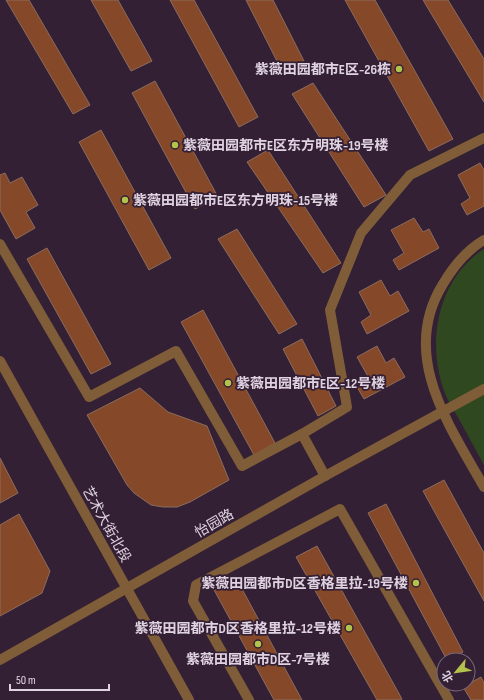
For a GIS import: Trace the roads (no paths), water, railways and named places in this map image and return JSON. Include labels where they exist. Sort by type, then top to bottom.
[{"type":"street","points":[[0,244],[88,397],[176,350],[242,466],[302,434],[347,407],[330,310],[361,233],[410,175],[484,138]]},
{"type":"street","points":[[484,240],[472,247],[449,274],[430,311],[426,334],[426,356],[431,384],[442,411],[484,487]]},
{"type":"street","name":"艺术大街北段","points":[[0,361],[190,700]]},
{"type":"street","name":"怡园路","points":[[0,660],[325,476],[484,389]]},
{"type":"street","points":[[302,434],[325,476]]},
{"type":"street","points":[[249,700],[193,601],[196,585],[340,509],[449,700]]},
{"type":"place","name":"紫薇田园都市E区-26栋","points":[[399,69]]},
{"type":"place","name":"紫薇田园都市E区东方明珠-19号楼","points":[[175,145]]},
{"type":"place","name":"紫薇田园都市E区东方明珠-15号楼","points":[[125,200]]},
{"type":"place","name":"紫薇田园都市E区-12号楼","points":[[228,383]]},
{"type":"place","name":"紫薇田园都市D区香格里拉-19号楼","points":[[416,583]]},
{"type":"place","name":"紫薇田园都市D区香格里拉-12号楼","points":[[349,628]]},
{"type":"place","name":"紫薇田园都市D区-7号楼","points":[[258,644]]}]
